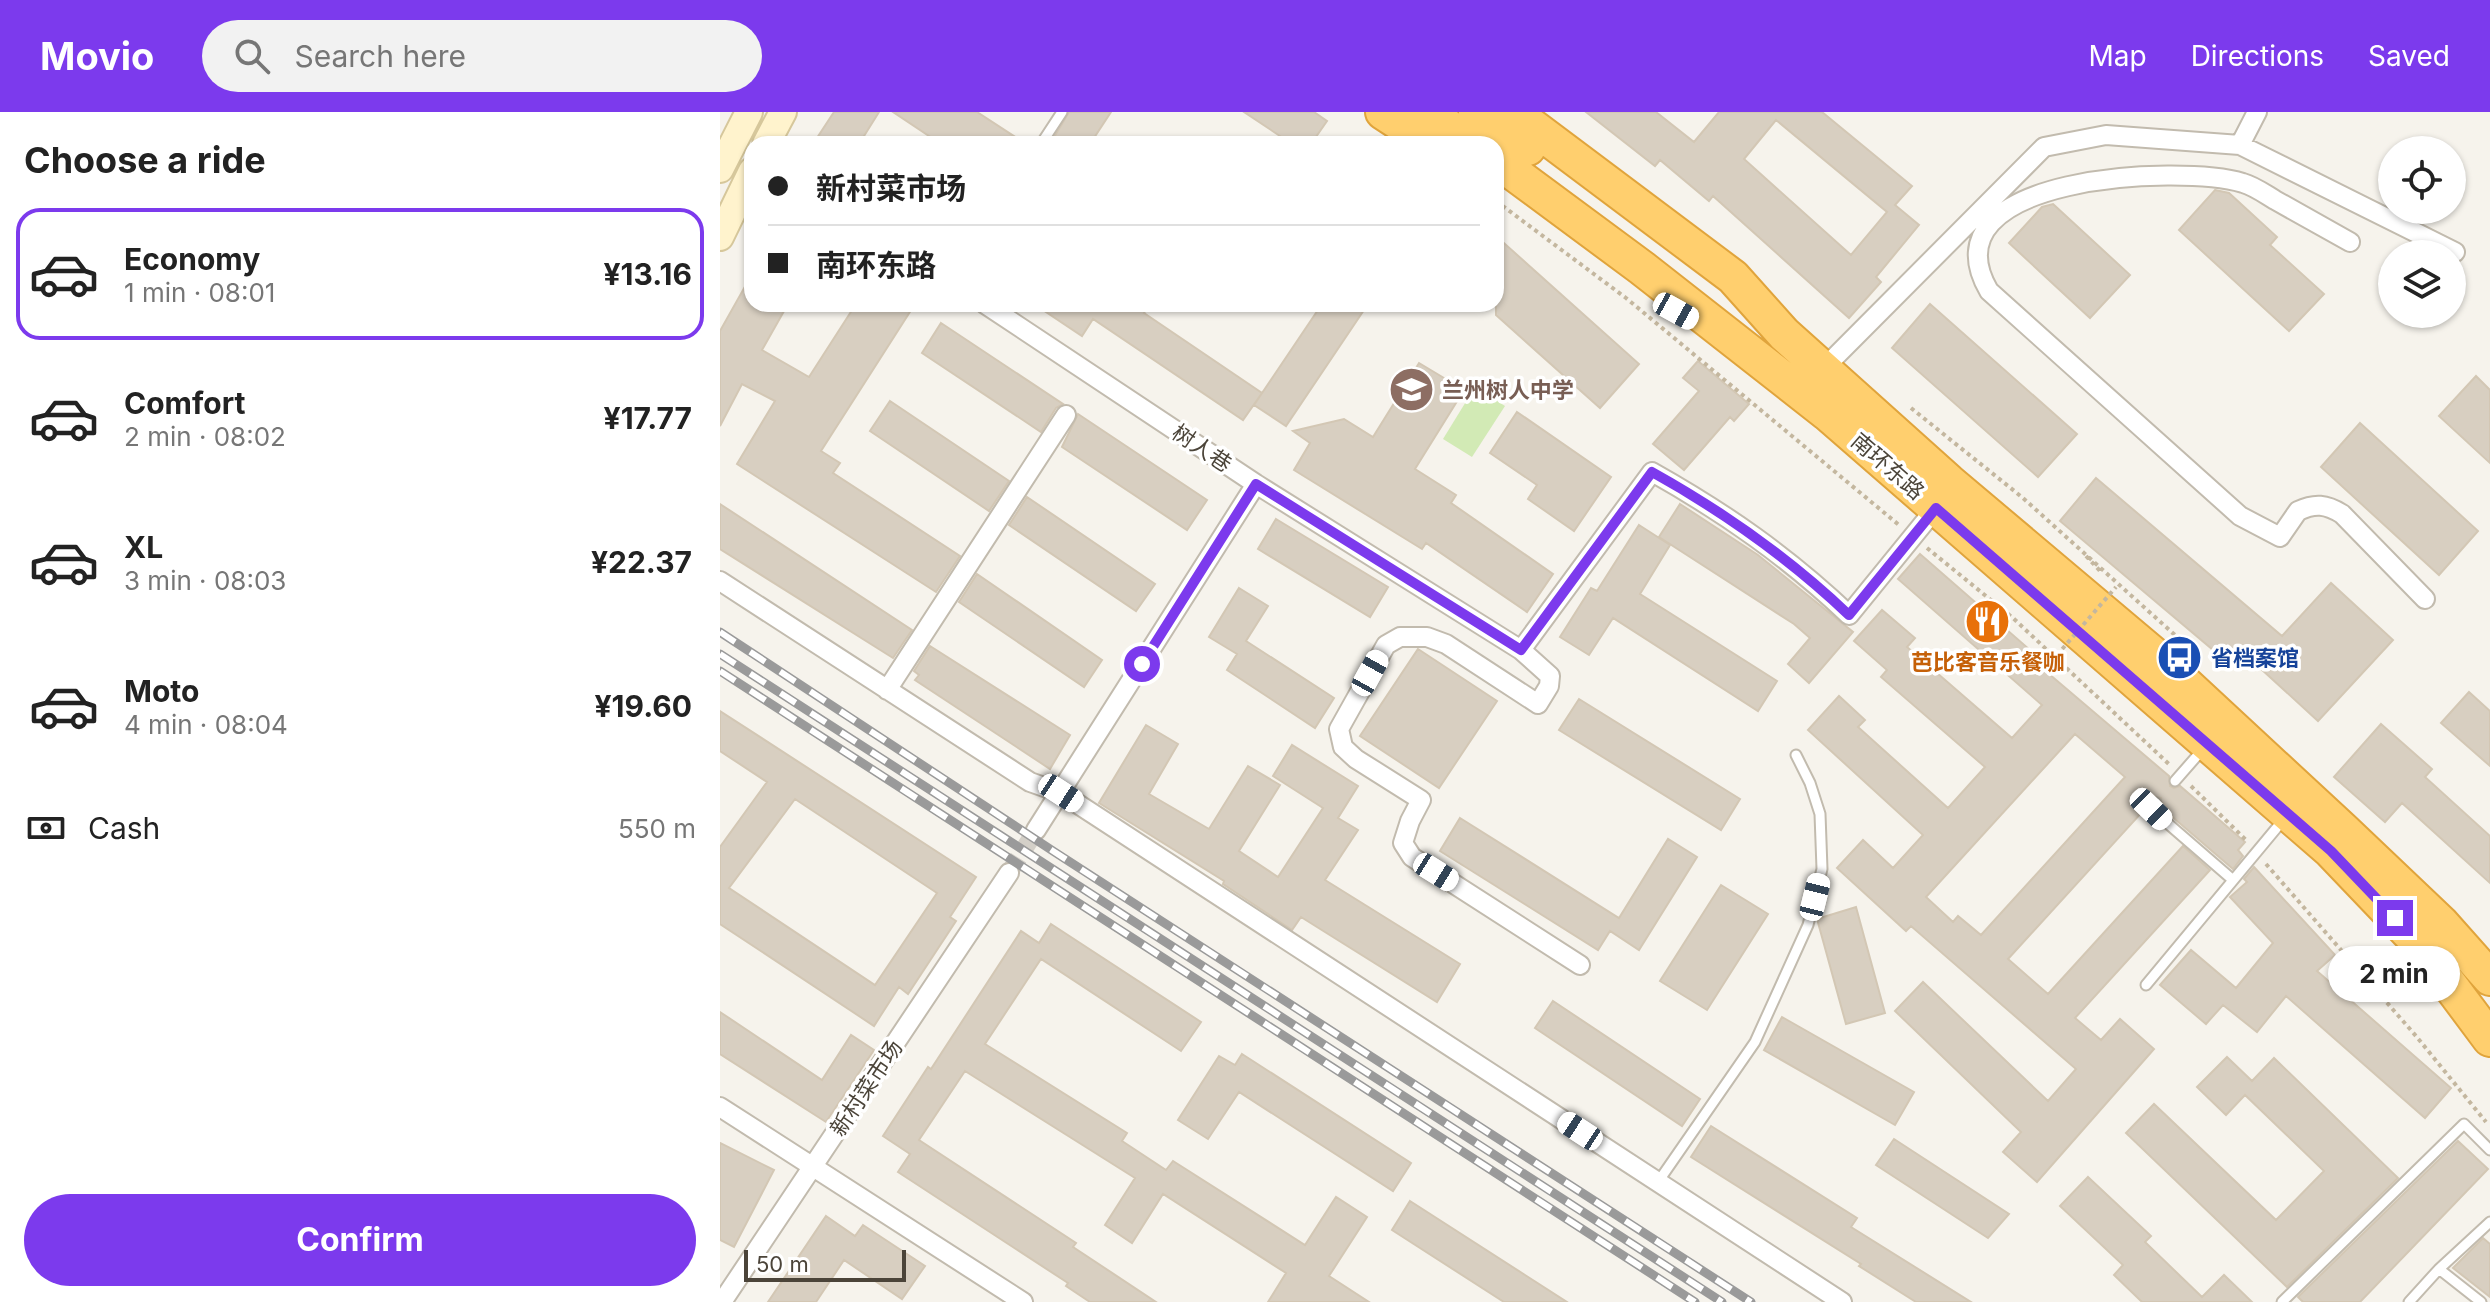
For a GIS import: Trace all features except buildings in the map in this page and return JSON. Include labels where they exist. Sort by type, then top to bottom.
[{"type":"highway","points":[[1383,112],[1420,136]]},
{"type":"highway","points":[[1427,112],[1462,136]]},
{"type":"highway","name":"南环东路","points":[[1476,112],[1491,136]]},
{"type":"highway","name":"南环东路","points":[[1513,112],[1733,277],[1784,334],[1949,482],[2153,654],[2441,923],[2490,978]]},
{"type":"highway","name":"南环东路","points":[[1514,171],[1784,334]]},
{"type":"highway","name":"南环东路","points":[[1514,171],[1827,413],[2331,851],[2417,941],[2490,1039]]},
{"type":"street","points":[[720,169],[749,112]]},
{"type":"street","points":[[770,136],[783,112]]},
{"type":"street","points":[[2240,145],[2257,112]]},
{"type":"street","points":[[1823,369],[1987,216],[2044,147],[2106,135],[2240,145],[2431,240]]},
{"type":"street","points":[[1987,216],[2043,192],[2114,178],[2190,174],[2245,183],[2350,242]]},
{"type":"street","points":[[720,237],[744,188]]},
{"type":"street","points":[[1987,216],[1977,263],[1989,291],[2240,516],[2280,537],[2298,511],[2309,506],[2332,507],[2425,599]]},
{"type":"street","name":"树人巷","points":[[997,312],[1256,484],[1521,650],[1550,676],[1549,686],[1538,704],[1446,644],[1427,637],[1400,637],[1386,645],[1339,729],[1343,747],[1356,759],[1421,800],[1403,843],[1412,857],[1580,965]]},
{"type":"street","points":[[887,690],[1066,415]]},
{"type":"street","points":[[1521,650],[1652,472],[1712,505],[1765,543],[1849,615],[1936,508]]},
{"type":"street","points":[[1036,830],[1256,484]]},
{"type":"street","points":[[720,581],[1030,782],[1061,793],[1842,1302]]},
{"type":"street","name":"新村菜市场","points":[[722,1302],[1009,873]]},
{"type":"street","points":[[720,1107],[1023,1302]]},
{"type":"lane","points":[[1046,136],[1062,112]]},
{"type":"lane","points":[[2178,778],[2207,743]]},
{"type":"lane","points":[[1658,1182],[1755,1042],[1808,925],[1822,869],[1820,814],[1810,783],[1796,755]]},
{"type":"lane","points":[[2156,803],[2151,809],[2233,880]]},
{"type":"lane","points":[[2146,985],[2289,814]]},
{"type":"lane","points":[[2282,1302],[2464,1124],[2490,1150]]},
{"type":"lane","points":[[2409,1302],[2490,1222]]},
{"type":"lane","points":[[2439,1269],[2481,1302]]},
{"type":"path","points":[[1504,207],[1626,298],[2057,655],[2178,778],[2257,851],[2490,1127]]},
{"type":"path","points":[[2057,655],[2116,587],[2065,534]]},
{"type":"path","points":[[2013,618],[2098,697]]},
{"type":"green space","points":[[1475,387],[1505,406],[1472,457],[1443,439]]},
{"type":"tunnel","points":[[1009,873],[1036,830]]},
{"type":"railway","points":[[720,632],[1751,1302]]},
{"type":"railway","points":[[720,654],[1722,1302]]},
{"type":"railway","points":[[720,671],[1695,1302]]},
{"type":"place","name":"兰州树人中学","points":[[1411,390]]},
{"type":"place","name":"芭比客音乐餐咖","points":[[1988,621]]},
{"type":"place","name":"省档案馆","points":[[2180,658]]},
{"type":"route","points":[[1142,664],[1256,484],[1521,650],[1652,472],[1712,505],[1765,543],[1849,615],[1936,508],[2331,851],[2395,918]]}]
